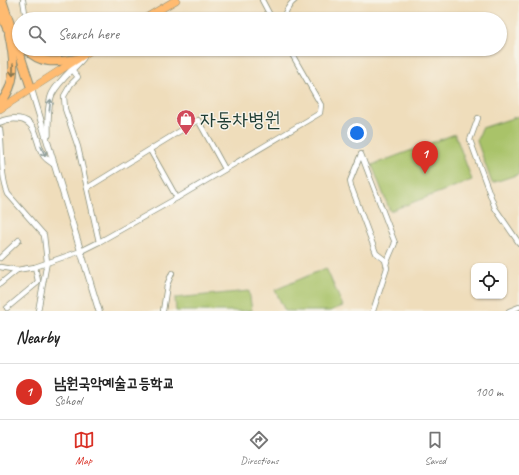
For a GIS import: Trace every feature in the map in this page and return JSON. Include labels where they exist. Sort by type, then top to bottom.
[{"type":"highway","points":[[2,0],[12,34],[12,50]]},
{"type":"highway","points":[[0,12],[12,34]]},
{"type":"highway","points":[[0,103],[10,87],[13,78],[12,56]]},
{"type":"highway","points":[[20,56],[31,88]]},
{"type":"highway","points":[[35,56],[51,62],[76,59]]},
{"type":"main road","points":[[156,12],[176,0]]},
{"type":"main road","points":[[0,109],[81,56]]},
{"type":"street","points":[[23,0],[25,12]]},
{"type":"street","points":[[262,0],[268,12]]},
{"type":"street","points":[[286,12],[289,5],[295,0]]},
{"type":"street","points":[[48,144],[49,108],[51,96],[60,82],[85,56]]},
{"type":"street","points":[[0,267],[17,270],[35,267],[81,251],[178,198],[320,113],[321,106],[293,56]]},
{"type":"street","points":[[74,72],[78,77],[71,84],[64,96],[65,109],[78,147],[99,242]]},
{"type":"street","points":[[31,88],[99,311]]},
{"type":"street","points":[[0,122],[6,119],[16,118],[28,122],[34,129],[45,157],[54,164]]},
{"type":"street","points":[[478,118],[470,140],[495,208],[519,243]]},
{"type":"street","points":[[87,188],[198,120],[225,169]]},
{"type":"street","points":[[0,129],[0,176],[3,186],[8,194],[44,235],[47,262],[38,311]]},
{"type":"street","points":[[150,150],[178,198]]},
{"type":"street","points":[[373,311],[387,268],[386,264],[385,260],[376,253],[351,186],[350,181],[361,154],[395,243],[386,264]]},
{"type":"street","points":[[0,258],[19,240]]},
{"type":"street","points":[[7,308],[36,284],[38,281],[35,267]]},
{"type":"street","points":[[0,284],[17,270]]},
{"type":"street","points":[[163,311],[167,285],[172,273]]},
{"type":"street","points":[[509,311],[519,307]]},
{"type":"green space","points":[[519,116],[519,174],[492,183],[477,141],[482,128]]},
{"type":"green space","points":[[455,134],[472,180],[390,211],[372,165]]},
{"type":"green space","points":[[326,268],[343,306],[330,311],[285,311],[275,290]]},
{"type":"green space","points":[[249,291],[252,311],[176,311],[175,298]]},
{"type":"place","name":"자동차병원","points":[[186,136]]},
{"type":"place","name":"남원국악예술고등학교","points":[[425,174]]}]
